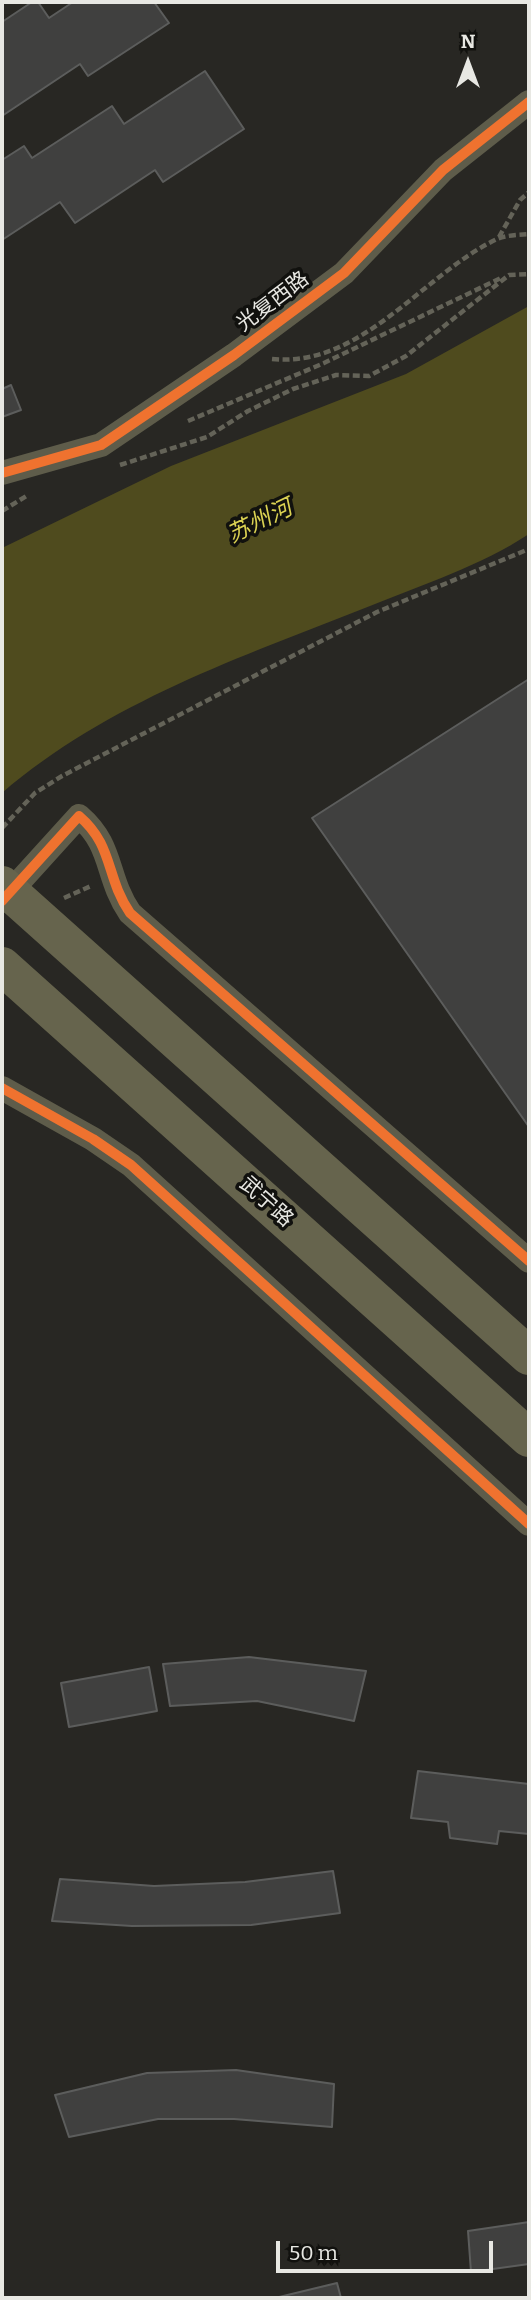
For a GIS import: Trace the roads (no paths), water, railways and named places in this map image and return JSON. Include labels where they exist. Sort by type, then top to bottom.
[{"type":"main road","points":[[2,885],[529,1356]]},
{"type":"main road","name":"武宁路","points":[[2,966],[529,1438]]},
{"type":"street","name":"光复西路","points":[[2,473],[101,444],[234,355],[344,273],[443,170],[529,102]]},
{"type":"street","points":[[2,901],[79,816],[100,836],[111,877],[130,914],[529,1261]]},
{"type":"street","points":[[2,1088],[93,1139],[131,1165],[529,1524]]},
{"type":"water","name":"苏州河","points":[[529,306],[529,534],[491,556],[451,574],[177,684],[86,733],[43,761],[2,793],[2,548],[171,466],[406,374]]}]
